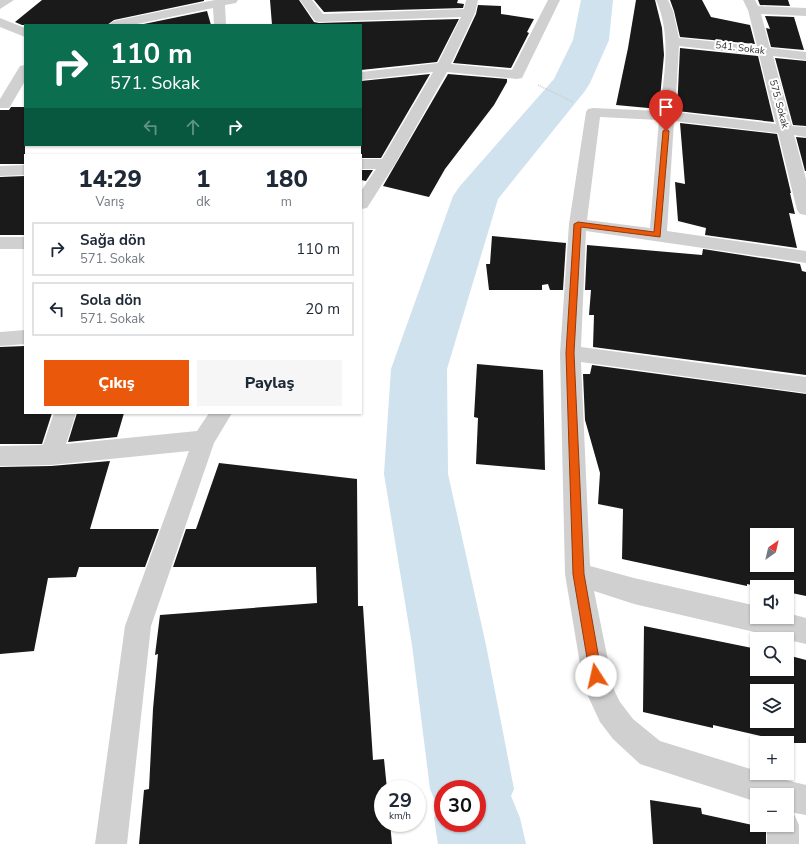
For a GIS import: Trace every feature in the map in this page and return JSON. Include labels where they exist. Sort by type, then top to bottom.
[{"type":"street","points":[[0,5],[8,0]]},
{"type":"street","points":[[132,23],[232,0]]},
{"type":"street","points":[[306,0],[319,21],[470,6],[444,67],[387,164],[362,202]]},
{"type":"street","points":[[517,75],[554,0]]},
{"type":"street","points":[[658,235],[673,41],[667,11],[662,0]]},
{"type":"street","points":[[218,3],[220,24]]},
{"type":"street","points":[[132,23],[148,5]]},
{"type":"street","points":[[752,5],[806,12]]},
{"type":"street","name":"575. Sokak","points":[[752,5],[806,210]]},
{"type":"street","points":[[0,22],[24,33]]},
{"type":"street","name":"541. Sokak","points":[[673,41],[806,56]]},
{"type":"street","points":[[362,76],[444,67],[517,75],[534,83]]},
{"type":"street","points":[[7,107],[24,71]]},
{"type":"street","points":[[762,788],[651,753],[623,729],[610,712],[601,694],[596,676],[578,574],[570,353],[578,224],[593,112],[667,116],[806,132]]},
{"type":"street","points":[[362,164],[387,164]]},
{"type":"street","points":[[0,171],[24,170]]},
{"type":"street","points":[[578,224],[806,257]]},
{"type":"street","points":[[0,244],[24,243]]},
{"type":"street","points":[[0,339],[24,337]]},
{"type":"street","points":[[570,353],[806,384]]},
{"type":"street","points":[[51,455],[65,414]]},
{"type":"street","points":[[111,844],[138,626],[204,440],[220,414]]},
{"type":"street","points":[[0,456],[51,455],[204,440]]},
{"type":"street","points":[[578,574],[634,591],[806,631]]},
{"type":"street","points":[[794,797],[806,800]]},
{"type":"street","points":[[783,832],[783,844]]},
{"type":"path","points":[[534,83],[593,112]]},
{"type":"building","points":[[42,0],[204,0],[114,20],[108,24],[22,25],[15,22]]},
{"type":"building","points":[[270,0],[299,0],[314,22],[319,23],[459,19],[437,62],[362,70],[362,24],[272,24]]},
{"type":"building","points":[[314,0],[458,0],[457,3],[464,4],[463,8],[324,12]]},
{"type":"building","points":[[636,0],[655,0],[662,28],[664,55],[659,109],[616,105]]},
{"type":"building","points":[[670,0],[702,0],[711,17],[750,25],[755,44],[680,37]]},
{"type":"building","points":[[758,0],[788,0],[790,6],[760,5]]},
{"type":"building","points":[[478,5],[501,6],[501,14],[534,19],[527,32],[529,33],[511,68],[453,63],[476,14]]},
{"type":"building","points":[[207,11],[211,24],[144,24]]},
{"type":"building","points":[[765,16],[794,17],[804,50],[771,47],[766,28],[770,29]]},
{"type":"building","points":[[680,48],[758,56],[774,122],[677,111]]},
{"type":"building","points":[[775,58],[806,61],[806,126],[793,125]]},
{"type":"building","points":[[430,74],[381,158],[362,158],[361,154],[362,81]]},
{"type":"building","points":[[448,74],[507,79],[507,82],[494,105],[445,169],[429,197],[383,186]]},
{"type":"building","points":[[11,107],[24,107],[24,164],[0,164],[0,110],[9,110]]},
{"type":"building","points":[[680,123],[777,134],[795,214],[789,213],[797,248],[705,235],[706,228],[678,221],[675,182],[685,184]]},
{"type":"building","points":[[796,137],[806,138],[806,171],[805,171]]},
{"type":"building","points":[[362,170],[373,170],[366,181],[362,180]]},
{"type":"building","points":[[24,176],[24,235],[0,235],[0,177]]},
{"type":"building","points":[[492,236],[566,243],[563,290],[550,290],[548,284],[542,285],[542,290],[489,290],[486,264],[490,264]]},
{"type":"building","points":[[587,245],[702,255],[703,249],[800,264],[802,271],[806,272],[806,375],[593,347],[594,315],[589,315],[591,290],[585,290]]},
{"type":"building","points":[[24,346],[24,414],[52,414],[42,444],[0,444],[0,347]]},
{"type":"building","points":[[477,364],[543,370],[545,470],[476,464],[478,418],[474,417]]},
{"type":"building","points":[[592,365],[806,394],[806,596],[794,593],[794,580],[750,580],[750,585],[747,584],[747,586],[622,559],[623,509],[598,504],[600,473],[585,420],[583,374],[590,374]]},
{"type":"building","points":[[77,414],[124,414],[117,437],[68,442]]},
{"type":"building","points":[[110,461],[90,529],[159,529],[145,567],[79,567],[76,577],[48,578],[34,651],[0,654],[0,467],[51,466]]},
{"type":"building","points":[[219,463],[357,479],[358,606],[363,606],[373,760],[384,759],[386,780],[374,780],[374,832],[391,832],[392,844],[139,844],[144,790],[149,789],[153,709],[158,654],[155,655],[160,615],[317,603],[316,567],[173,567],[186,529],[196,529]]},
{"type":"building","points":[[644,626],[750,648],[750,676],[794,676],[794,657],[806,660],[806,743],[794,743],[794,736],[761,736],[713,725],[713,728],[643,712]]},
{"type":"building","points":[[650,800],[701,808],[702,814],[750,824],[750,832],[766,832],[766,844],[653,844]]},
{"type":"waterway","points":[[471,780],[449,645],[416,474],[419,369],[476,196],[571,83],[591,40],[597,0]]},
{"type":"waterway","points":[[480,832],[482,844]]},
{"type":"route","points":[[596,676],[578,574],[570,353],[578,224],[658,235],[666,131]]}]
